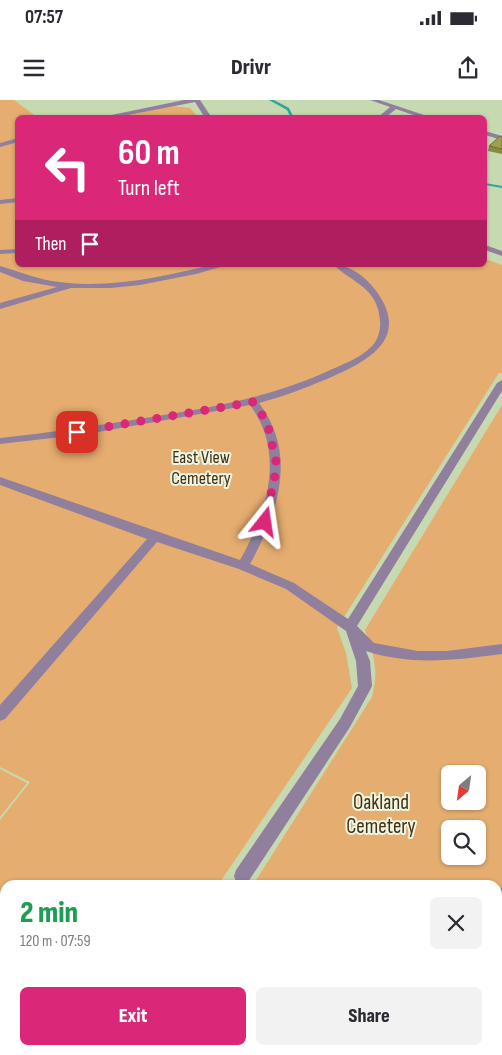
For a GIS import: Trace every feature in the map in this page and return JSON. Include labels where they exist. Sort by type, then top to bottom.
[{"type":"street","points":[[116,115],[196,100],[206,115]]},
{"type":"street","points":[[373,100],[420,115]]},
{"type":"street","points":[[384,115],[395,107]]},
{"type":"street","points":[[487,134],[502,138]]},
{"type":"street","points":[[0,145],[15,141]]},
{"type":"street","points":[[0,202],[15,200]]},
{"type":"street","points":[[487,248],[502,254]]},
{"type":"street","points":[[0,252],[15,251]]},
{"type":"street","points":[[0,269],[34,281],[68,286],[125,284],[212,267]]},
{"type":"street","points":[[0,441],[110,427],[253,402],[355,362],[375,348],[382,336],[385,319],[381,305],[373,290],[355,274],[342,267]]},
{"type":"street","points":[[0,306],[68,286]]},
{"type":"street","points":[[350,627],[502,383]]},
{"type":"street","points":[[244,566],[265,522],[277,466],[267,422],[253,402]]},
{"type":"street","points":[[0,481],[155,537],[244,566],[290,586],[350,627],[370,647],[395,654],[447,656],[502,649]]},
{"type":"street","points":[[0,716],[155,537]]},
{"type":"street","points":[[242,876],[346,723],[365,686],[363,661],[350,627]]},
{"type":"green space","name":"East View Cemetery","points":[[0,100],[14,100],[34,115],[15,115],[15,267],[487,267],[487,260],[502,265],[502,373],[499,373],[337,628],[346,653],[352,688],[221,880],[0,880],[0,820],[30,782],[0,767]]},
{"type":"green space","points":[[172,106],[190,108],[196,115],[129,115]]},
{"type":"green space","name":"Oakland Cemetery","points":[[502,405],[502,880],[256,880],[372,697],[375,678],[374,663],[365,630]]},
{"type":"green space","points":[[0,769],[27,783],[0,817]]},
{"type":"building","points":[[500,136],[502,137],[502,149],[489,146]]},
{"type":"waterway","points":[[271,100],[288,109],[291,115]]},
{"type":"waterway","points":[[487,184],[502,187]]},
{"type":"route","points":[[77,432],[253,402],[267,422],[274,446],[277,466],[265,522]]}]
